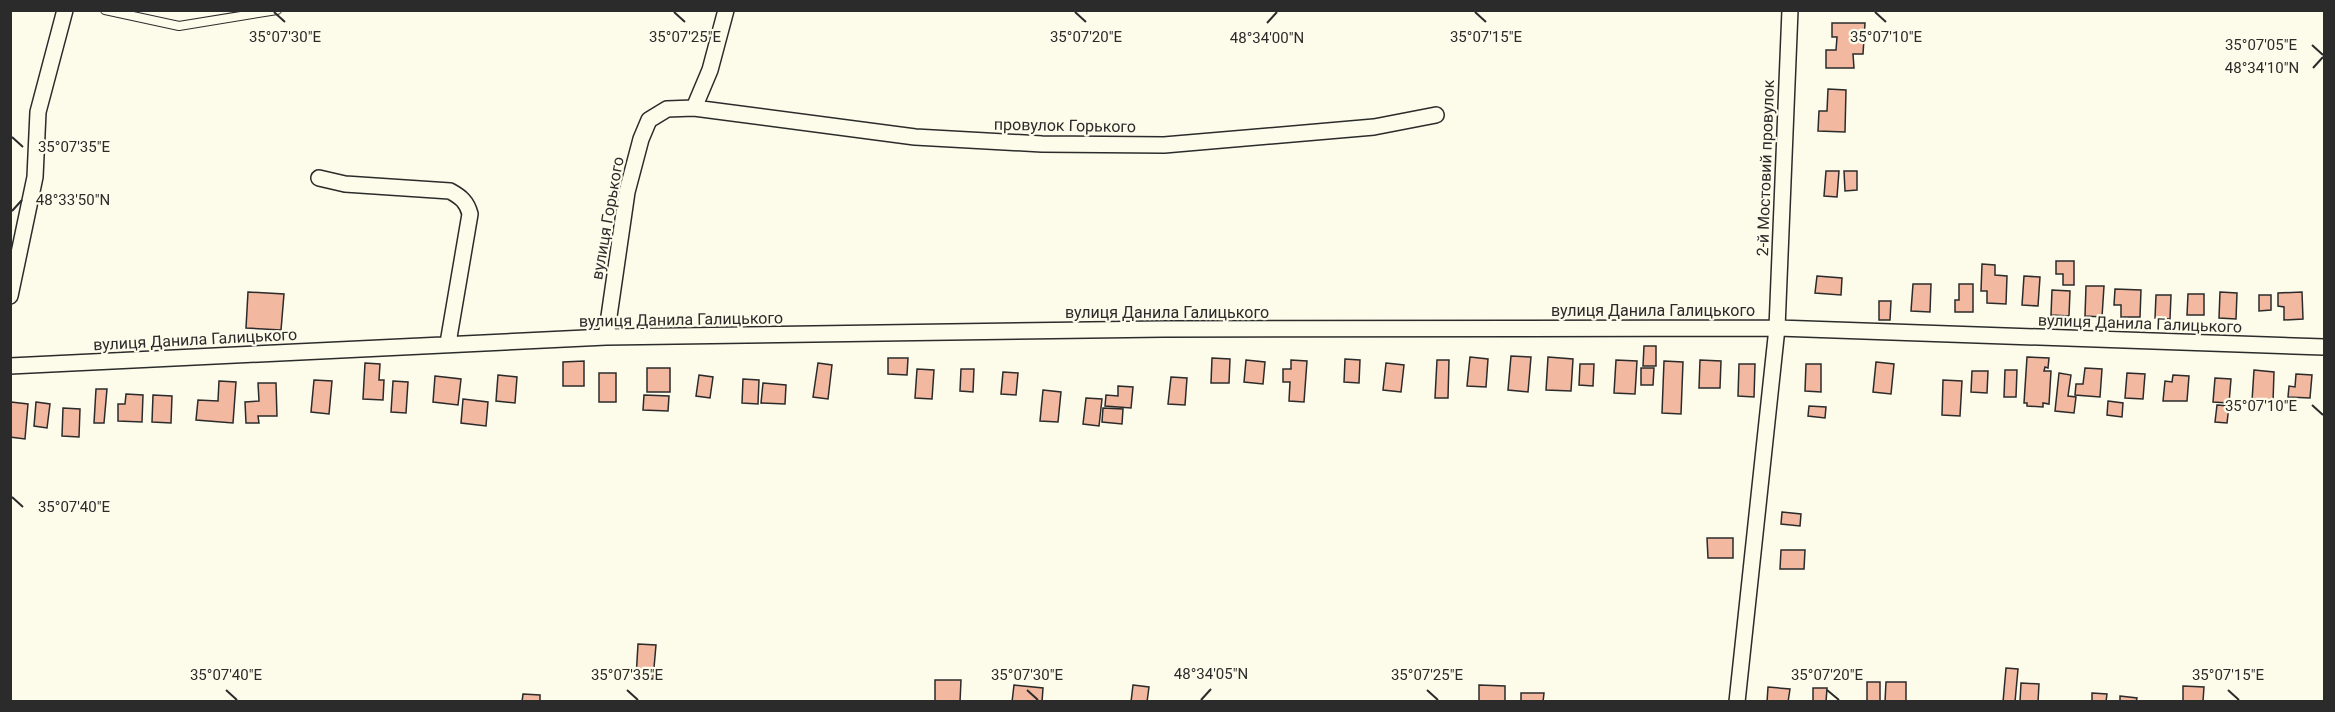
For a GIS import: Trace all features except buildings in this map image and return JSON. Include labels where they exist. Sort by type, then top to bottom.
[{"type":"street","points":[[10,296],[35,177],[38,112],[65,10]]},
{"type":"street","points":[[694,108],[710,70],[726,10]]},
{"type":"street","name":"2-й Мостовий провулок","points":[[1737,702],[1777,328],[1790,10]]},
{"type":"street","name":"провулок Горького","points":[[694,108],[915,136],[1053,144],[1164,145],[1374,127],[1436,115]]},
{"type":"street","name":"вулиця Горького","points":[[606,337],[627,192],[641,139],[649,120],[667,109],[694,108]]},
{"type":"street","points":[[319,178],[345,184],[450,191],[461,197],[468,205],[470,214],[448,343]]},
{"type":"street","name":"вулиця Данила Галицького","points":[[10,366],[606,337],[1163,329],[1777,328],[2325,347]]},
{"type":"lane","points":[[105,10],[179,26],[277,10]]}]
